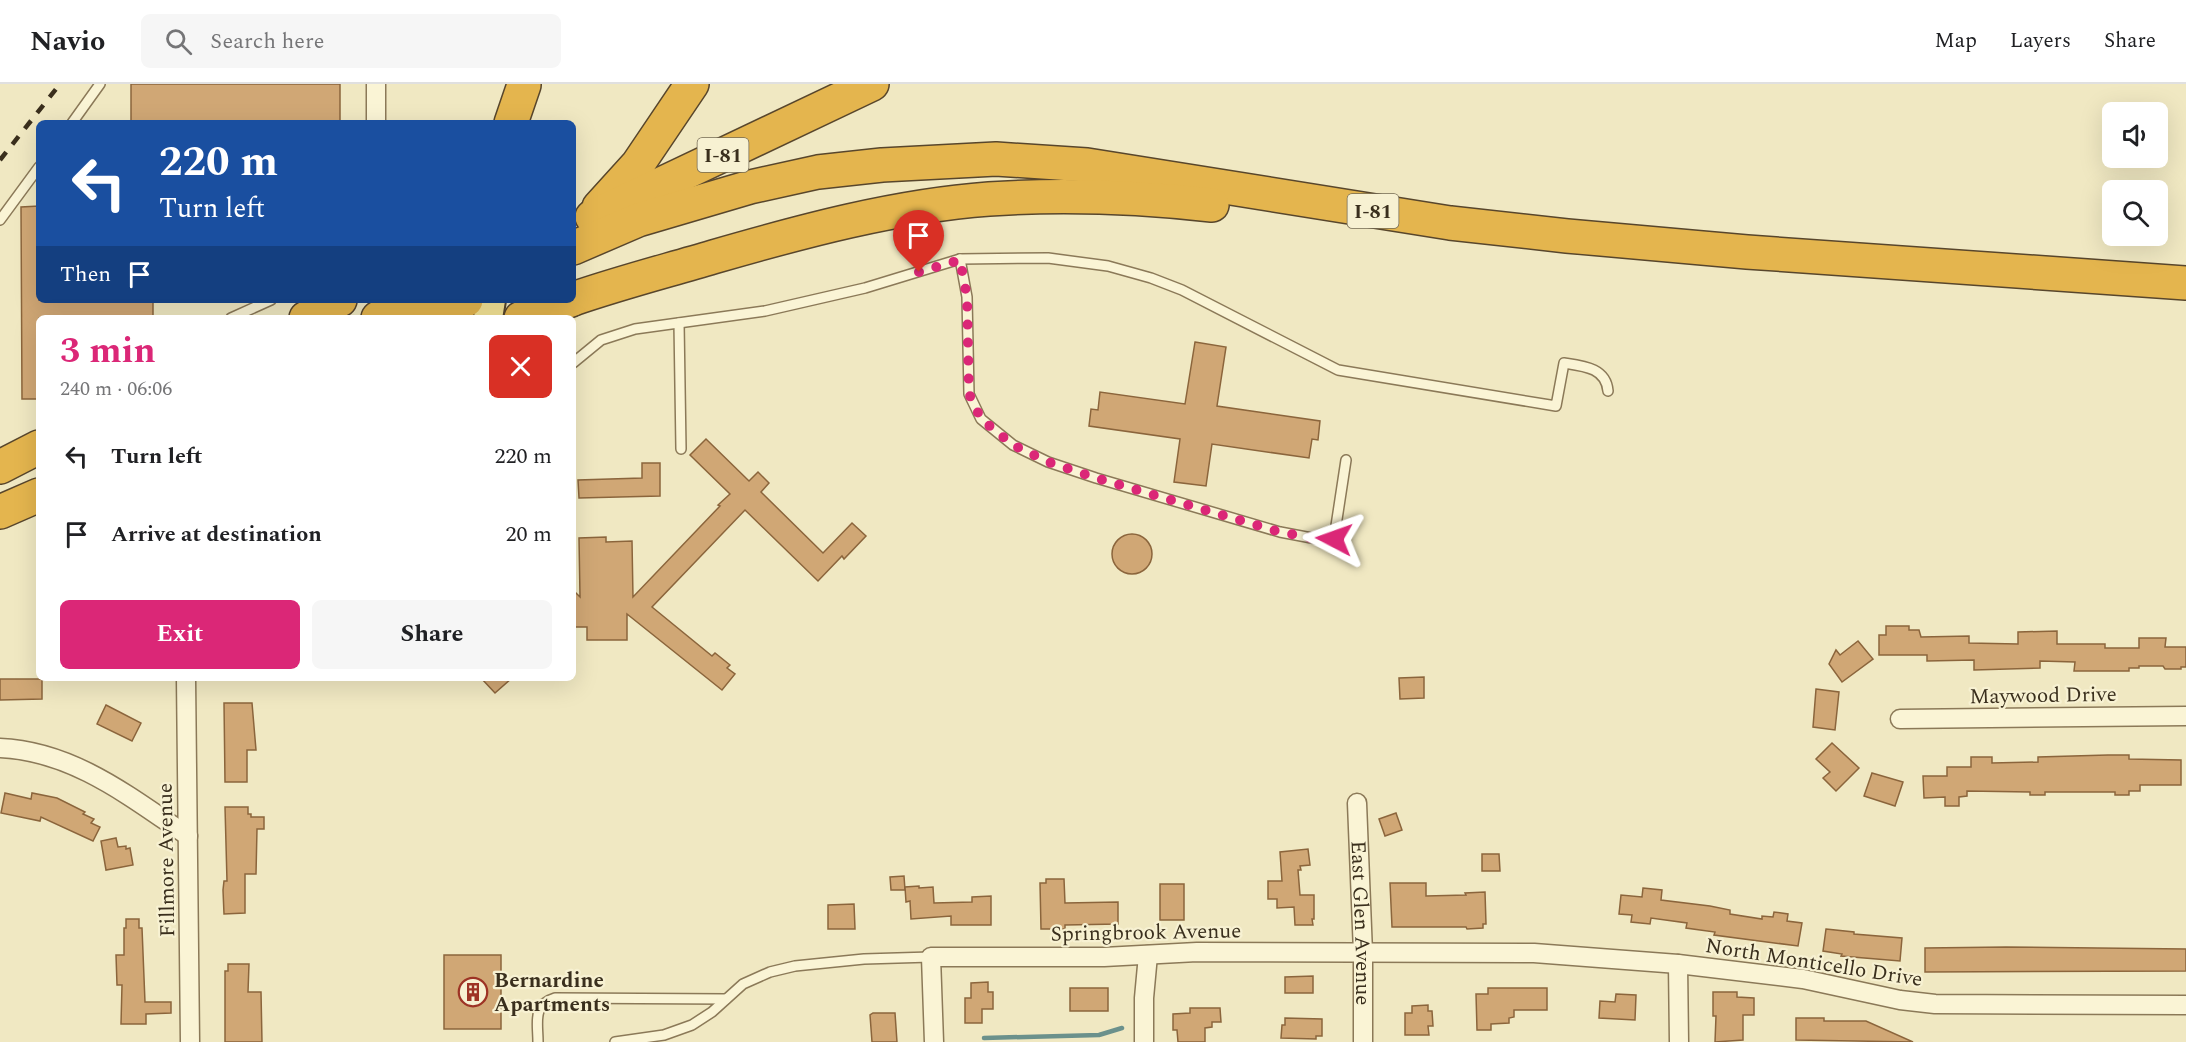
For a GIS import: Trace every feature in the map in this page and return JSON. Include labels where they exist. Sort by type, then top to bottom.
[{"type":"highway","points":[[576,231],[604,204],[638,164],[692,84]]},
{"type":"highway","name":"I-81","points":[[576,232],[872,84]]},
{"type":"highway","points":[[512,120],[524,85]]},
{"type":"highway","name":"I-81","points":[[576,232],[638,220],[750,187],[818,172],[882,165],[996,159],[1087,165],[1450,223],[1656,245],[2186,283]]},
{"type":"highway","points":[[576,299],[804,232],[924,207],[1009,198],[1096,197],[1190,202],[1530,247],[1645,256],[1780,254]]},
{"type":"highway","points":[[312,315],[334,303]]},
{"type":"highway","points":[[384,315],[410,303]]},
{"type":"highway","points":[[530,315],[564,303]]},
{"type":"highway","points":[[442,315],[484,305]]},
{"type":"highway","points":[[0,467],[36,449]]},
{"type":"highway","points":[[0,489],[36,473]]},
{"type":"highway","points":[[0,512],[36,496]]},
{"type":"highway","points":[[0,534],[36,521]]},
{"type":"main road","points":[[520,120],[524,85]]},
{"type":"street","points":[[375,84],[376,120]]},
{"type":"street","name":"Fillmore Avenue","points":[[186,681],[190,1042]]},
{"type":"street","name":"Maywood Drive","points":[[1900,719],[2186,716]]},
{"type":"street","points":[[0,748],[15,749],[70,763],[112,784],[188,836]]},
{"type":"street","name":"East Glen Avenue","points":[[1358,803],[1363,953],[1363,1042]]},
{"type":"street","name":"Springbrook Avenue","points":[[931,957],[1148,955],[1197,952],[1363,953]]},
{"type":"street","name":"North Monticello Drive","points":[[1363,953],[1534,953],[1678,964],[1803,979],[1900,1000],[1935,1004],[2186,1005]]},
{"type":"street","points":[[1144,1042],[1144,998],[1148,955]]},
{"type":"street","points":[[931,957],[934,1042]]},
{"type":"street","points":[[1678,964],[1679,1042]]},
{"type":"lane","points":[[74,120],[100,84]]},
{"type":"lane","points":[[0,220],[36,171]]},
{"type":"lane","points":[[576,361],[601,340],[635,329],[765,311],[843,293],[960,260],[990,257],[1048,258],[1108,266],[1182,290],[1338,369],[1556,406],[1564,363],[1601,372],[1608,383],[1608,392]]},
{"type":"lane","points":[[960,260],[967,297],[969,394],[981,419],[1013,445],[1048,462],[1096,478],[1280,532],[1317,539],[1334,539],[1346,460]]},
{"type":"lane","points":[[238,315],[264,303]]},
{"type":"lane","points":[[679,323],[681,449]]},
{"type":"lane","points":[[615,1042],[664,1035],[692,1025],[712,1012],[743,984],[770,972],[795,966],[864,959],[931,957]]},
{"type":"lane","points":[[538,1042],[538,1010],[545,1001],[555,998],[726,999]]},
{"type":"building","points":[[131,84],[340,84],[340,120],[131,120]]},
{"type":"building","points":[[36,206],[36,303],[153,303],[153,315],[36,315],[36,399],[22,399],[21,207]]},
{"type":"building","points":[[1195,342],[1226,347],[1217,406],[1320,421],[1318,440],[1312,439],[1309,458],[1212,444],[1206,486],[1174,482],[1180,439],[1089,426],[1091,409],[1098,410],[1100,392],[1185,404]]},
{"type":"building","points":[[706,439],[749,481],[758,472],[769,483],[761,492],[823,553],[852,523],[866,536],[844,559],[842,556],[818,581],[745,510],[652,607],[712,656],[715,653],[730,665],[727,668],[735,674],[722,690],[627,614],[627,640],[587,640],[587,627],[576,627],[576,593],[580,597],[579,538],[606,537],[606,542],[632,541],[633,597],[730,494],[690,455]]},
{"type":"building","points":[[642,463],[660,463],[660,496],[579,498],[578,480],[642,478]]},
{"type":"building","points":[[1132,534],[1140,535],[1146,540],[1151,546],[1151,562],[1146,568],[1140,573],[1132,574],[1124,573],[1118,568],[1113,562],[1112,554],[1113,546],[1118,540],[1124,535]]},
{"type":"building","points":[[1886,626],[1909,626],[1909,630],[1919,630],[1921,637],[1969,636],[1969,643],[2018,644],[2018,632],[2057,631],[2057,644],[2105,644],[2105,648],[2139,648],[2139,638],[2166,638],[2165,647],[2186,647],[2186,667],[2165,669],[2163,666],[2139,666],[2139,668],[2129,668],[2129,671],[2074,671],[2075,662],[2040,661],[2040,668],[1974,670],[1974,660],[1927,661],[1927,655],[1879,655],[1879,635],[1886,635]]},
{"type":"building","points":[[1858,641],[1873,659],[1842,682],[1829,664],[1836,650],[1840,655]]},
{"type":"building","points":[[1424,677],[1424,698],[1400,699],[1399,678]]},
{"type":"building","points":[[0,679],[42,681],[42,699],[0,700]]},
{"type":"building","points":[[484,681],[509,681],[495,693]]},
{"type":"building","points":[[1816,689],[1839,692],[1835,730],[1813,727]]},
{"type":"building","points":[[224,703],[252,703],[256,750],[247,750],[247,782],[225,782]]},
{"type":"building","points":[[106,705],[141,723],[132,741],[97,724]]},
{"type":"building","points":[[1832,743],[1859,768],[1836,791],[1823,778],[1830,772],[1816,759]]},
{"type":"building","points":[[2129,755],[2129,759],[2181,760],[2181,785],[2140,785],[2140,791],[2129,791],[2129,795],[2115,795],[2115,792],[2045,792],[2045,795],[2030,795],[2030,792],[1967,791],[1967,796],[1959,797],[1959,806],[1945,806],[1945,797],[1924,798],[1923,776],[1947,776],[1947,767],[1971,767],[1971,757],[1992,757],[1992,763],[2038,762],[2038,757]]},
{"type":"building","points":[[1872,773],[1903,782],[1895,806],[1864,796]]},
{"type":"building","points":[[5,793],[31,799],[32,793],[57,798],[85,812],[83,814],[94,819],[91,823],[100,827],[93,841],[41,817],[40,821],[1,813]]},
{"type":"building","points":[[225,807],[248,807],[248,814],[251,814],[251,817],[264,817],[264,829],[257,829],[256,874],[245,874],[245,913],[224,914],[223,890],[224,881],[227,881]]},
{"type":"building","points":[[1396,813],[1402,830],[1385,836],[1379,819]]},
{"type":"building","points":[[116,838],[118,847],[130,848],[133,865],[106,870],[101,841]]},
{"type":"building","points":[[1308,849],[1310,865],[1300,866],[1301,870],[1298,870],[1300,895],[1314,895],[1313,925],[1295,925],[1294,907],[1277,908],[1277,899],[1268,899],[1268,881],[1282,881],[1280,852]]},
{"type":"building","points":[[1482,854],[1499,854],[1500,871],[1482,871]]},
{"type":"building","points":[[904,876],[905,890],[891,890],[890,877]]},
{"type":"building","points":[[1046,879],[1064,879],[1065,903],[1118,902],[1118,924],[1065,925],[1065,929],[1041,929],[1040,883],[1046,883]]},
{"type":"building","points":[[1390,883],[1426,883],[1426,896],[1485,892],[1486,924],[1483,924],[1483,928],[1467,929],[1466,927],[1392,927]]},
{"type":"building","points":[[1160,884],[1184,884],[1184,920],[1160,920]]},
{"type":"building","points":[[919,886],[919,888],[933,887],[934,903],[972,902],[972,897],[991,896],[991,925],[951,925],[951,916],[911,919],[910,901],[906,902],[905,887]]},
{"type":"building","points":[[1643,888],[1662,890],[1661,900],[1730,910],[1730,914],[1762,919],[1762,916],[1773,917],[1774,912],[1788,914],[1787,921],[1802,923],[1798,946],[1714,935],[1715,932],[1686,928],[1687,923],[1651,918],[1650,924],[1631,922],[1632,915],[1619,914],[1621,895],[1642,897]]},
{"type":"building","points":[[854,904],[855,929],[828,929],[828,905]]},
{"type":"building","points":[[126,919],[139,919],[139,928],[142,928],[145,1002],[171,1002],[171,1013],[146,1014],[146,1024],[121,1024],[122,985],[117,985],[116,955],[124,955]]},
{"type":"building","points":[[1826,929],[1902,938],[1900,961],[1841,956],[1842,954],[1823,951]]},
{"type":"building","points":[[1925,948],[2186,949],[2186,971],[1925,972]]},
{"type":"building","name":"Bernardine Apartments","points":[[444,955],[501,955],[501,1029],[444,1029]]},
{"type":"building","points":[[228,964],[249,964],[248,992],[261,992],[262,1042],[225,1042],[225,971],[228,971]]},
{"type":"building","points":[[1313,976],[1313,993],[1285,993],[1285,977]]},
{"type":"building","points":[[988,982],[988,992],[993,992],[993,1009],[982,1009],[982,1023],[965,1023],[965,998],[971,998],[971,983]]},
{"type":"building","points":[[1070,988],[1108,988],[1108,1011],[1070,1011]]},
{"type":"building","points":[[1488,988],[1547,988],[1547,1010],[1514,1010],[1514,1017],[1509,1018],[1509,1023],[1491,1024],[1491,1030],[1477,1030],[1476,994],[1488,994]]},
{"type":"building","points":[[1713,992],[1737,992],[1737,997],[1754,998],[1754,1015],[1743,1015],[1743,1040],[1715,1042],[1716,1016],[1713,1016]]},
{"type":"building","points":[[1616,994],[1636,995],[1635,1020],[1599,1018],[1600,1001],[1615,1002]]},
{"type":"building","points":[[1428,1005],[1428,1011],[1432,1011],[1433,1026],[1428,1026],[1429,1035],[1405,1035],[1405,1013],[1412,1013],[1412,1006]]},
{"type":"building","points":[[1190,1008],[1220,1008],[1221,1022],[1212,1022],[1212,1027],[1205,1028],[1205,1042],[1178,1042],[1177,1030],[1173,1030],[1173,1014],[1190,1013]]},
{"type":"building","points":[[895,1013],[897,1042],[872,1042],[870,1015]]},
{"type":"building","points":[[1285,1018],[1322,1019],[1322,1036],[1316,1036],[1316,1039],[1281,1038]]},
{"type":"building","points":[[1796,1018],[1866,1021],[1913,1042],[1796,1040]]},
{"type":"waterway","points":[[984,1038],[1099,1035],[1122,1028]]},
{"type":"railway","points":[[0,160],[60,84]]},
{"type":"place","name":"Bernardine Apartments","points":[[473,992]]},
{"type":"route","points":[[919,272],[960,260],[967,297],[969,394],[981,419],[1013,445],[1048,462],[1096,478],[1280,532],[1317,539],[1334,539]]}]
